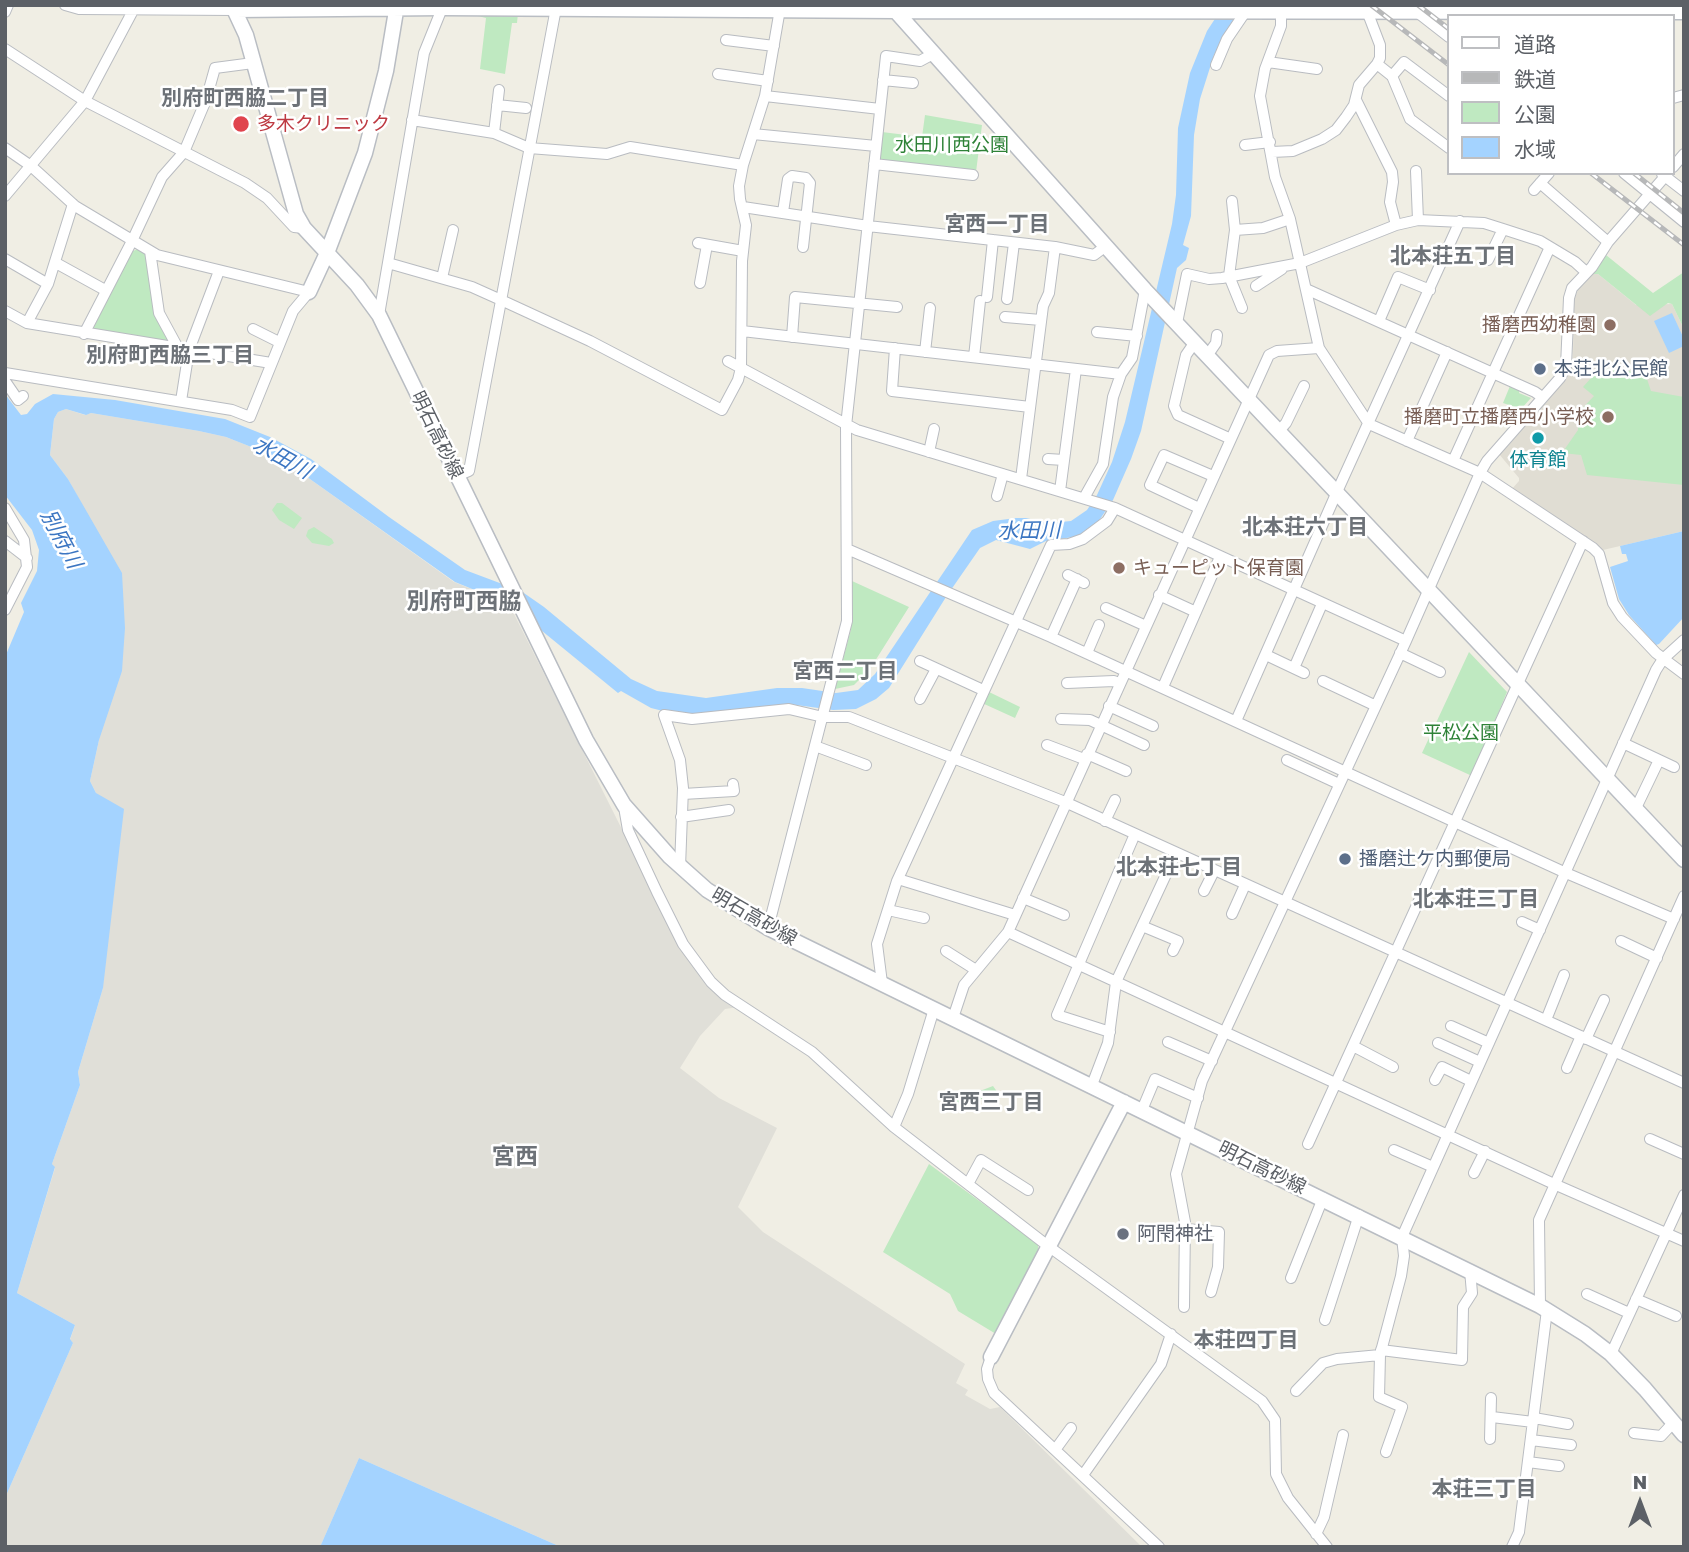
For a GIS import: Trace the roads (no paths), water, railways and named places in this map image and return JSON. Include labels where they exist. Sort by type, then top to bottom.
[{"type":"main road","points":[[234,7],[893,8],[1281,12],[1533,9],[1586,14],[1623,14],[1683,8]]},
{"type":"main road","name":"明石高砂線","points":[[234,7],[242,23],[290,200],[304,228],[367,297],[379,315],[586,740],[624,805],[680,867],[707,890],[768,928],[1188,1131],[1544,1308],[1611,1354],[1684,1435]]},
{"type":"main road","points":[[309,292],[327,253],[377,113],[397,7]]},
{"type":"main road","points":[[893,8],[1145,290],[1684,860]]},
{"type":"main road","points":[[991,1357],[1124,1102]]},
{"type":"street","points":[[5,12],[8,5]]},
{"type":"street","points":[[65,5],[79,9],[234,7]]},
{"type":"street","points":[[379,315],[424,53],[443,6]]},
{"type":"street","points":[[457,476],[469,471],[556,7]]},
{"type":"street","points":[[5,196],[85,101],[135,8]]},
{"type":"street","points":[[388,263],[442,278],[501,300],[590,341],[722,410],[738,380],[741,368],[743,251],[747,225],[739,193],[743,165],[765,96],[780,9]]},
{"type":"street","points":[[1415,10],[1448,36]]},
{"type":"street","points":[[1216,65],[1235,11]]},
{"type":"street","points":[[1245,145],[1293,151],[1336,130],[1356,100],[1359,85],[1377,64],[1380,46],[1367,11]]},
{"type":"street","points":[[1281,12],[1281,26],[1268,62],[1260,96],[1275,177],[1290,219],[1319,348],[1369,424],[1480,473],[1599,554],[1613,603],[1622,617],[1635,634],[1684,674]]},
{"type":"street","points":[[726,40],[774,46]]},
{"type":"street","points":[[5,49],[85,101],[245,183],[267,198],[294,227],[304,228]]},
{"type":"street","points":[[768,928],[847,621],[846,426],[886,56],[920,61],[933,54]]},
{"type":"street","points":[[1268,62],[1317,69]]},
{"type":"street","points":[[1392,76],[1404,62],[1448,95]]},
{"type":"street","points":[[84,334],[162,177],[184,152],[206,100],[215,68],[253,63]]},
{"type":"street","points":[[1377,64],[1392,76],[1410,119],[1448,147]]},
{"type":"street","points":[[718,74],[768,81]]},
{"type":"street","points":[[883,80],[913,83]]},
{"type":"street","points":[[494,133],[499,90]]},
{"type":"street","points":[[765,96],[880,109]]},
{"type":"street","points":[[1356,100],[1392,172],[1390,202],[1396,225]]},
{"type":"street","points":[[497,105],[526,108]]},
{"type":"street","points":[[412,120],[494,133],[529,148],[607,154],[630,147],[743,165]]},
{"type":"street","points":[[753,134],[876,146]]},
{"type":"street","points":[[5,148],[31,166],[73,204],[158,256],[309,292],[293,311],[250,417],[232,410],[5,373]]},
{"type":"street","points":[[874,164],[973,176]]},
{"type":"street","points":[[1416,171],[1418,220]]},
{"type":"street","points":[[1547,175],[1537,186],[1608,242]]},
{"type":"street","points":[[1627,175],[1684,222]]},
{"type":"street","points":[[1184,1307],[1185,1229],[1176,1174],[1202,1081],[1374,705],[1406,641],[1480,473],[1487,461],[1560,378],[1566,366],[1569,298],[1572,288],[1664,175]]},
{"type":"street","points":[[1666,175],[1684,191]]},
{"type":"street","points":[[783,212],[788,179],[792,176],[806,178],[810,183],[803,247]]},
{"type":"street","points":[[1232,201],[1235,230],[1229,276],[1242,307]]},
{"type":"street","points":[[27,323],[48,284],[73,204]]},
{"type":"street","points":[[743,206],[868,226],[1055,247],[1094,255],[1106,246]]},
{"type":"street","points":[[1235,230],[1263,228],[1290,219]]},
{"type":"street","points":[[1177,323],[1187,274],[1209,279],[1300,263],[1396,225],[1418,220],[1485,223],[1550,247],[1575,261],[1587,272]]},
{"type":"street","points":[[1236,721],[1460,221]]},
{"type":"street","points":[[1488,260],[1503,229]]},
{"type":"street","points":[[442,278],[446,241],[453,230]]},
{"type":"street","points":[[974,358],[993,240]]},
{"type":"street","points":[[1007,299],[1014,243]]},
{"type":"street","points":[[700,283],[707,273],[702,244],[743,251]]},
{"type":"street","points":[[1021,479],[1043,306],[1049,293],[1055,247]]},
{"type":"street","points":[[1453,461],[1550,247]]},
{"type":"street","points":[[150,251],[159,313],[184,349]]},
{"type":"street","points":[[5,259],[48,284]]},
{"type":"street","points":[[56,263],[106,290]]},
{"type":"street","points":[[1256,286],[1284,266]]},
{"type":"street","points":[[181,401],[184,349],[219,271]]},
{"type":"street","points":[[1379,321],[1398,276],[1430,290]]},
{"type":"street","points":[[1306,289],[1542,397]]},
{"type":"street","points":[[1084,498],[1103,464],[1114,397],[1121,374],[1132,358],[1145,290]]},
{"type":"street","points":[[792,337],[795,297],[897,307]]},
{"type":"street","points":[[925,352],[930,308]]},
{"type":"street","points":[[5,311],[27,323],[271,363]]},
{"type":"street","points":[[1005,317],[1041,320]]},
{"type":"street","points":[[253,329],[279,342]]},
{"type":"street","points":[[742,331],[1121,374]]},
{"type":"street","points":[[1097,332],[1136,336]]},
{"type":"street","points":[[1207,356],[1216,344],[1217,335]]},
{"type":"street","points":[[1195,342],[1185,355],[1174,406],[1178,415],[1231,439]]},
{"type":"street","points":[[895,348],[892,391],[1031,407]]},
{"type":"street","points":[[953,1018],[964,985],[1008,932],[1085,756],[1272,352],[1319,348]]},
{"type":"street","points":[[1407,441],[1447,352]]},
{"type":"street","points":[[728,361],[846,426],[1115,509],[1406,641]]},
{"type":"street","points":[[1060,491],[1076,369]]},
{"type":"street","points":[[1168,379],[1180,381]]},
{"type":"street","points":[[5,381],[18,400],[23,396]]},
{"type":"street","points":[[1278,432],[1286,423],[1304,386]]},
{"type":"street","points":[[929,452],[934,429]]},
{"type":"street","points":[[1199,509],[1150,485],[1164,455],[1213,477]]},
{"type":"street","points":[[1048,459],[1064,460]]},
{"type":"street","points":[[997,496],[1003,474]]},
{"type":"street","points":[[5,508],[24,540],[27,558],[27,567],[7,603]]},
{"type":"street","points":[[882,983],[877,944],[898,878],[1051,545],[1069,544],[1083,539],[1107,521],[1115,509]]},
{"type":"street","points":[[5,541],[27,558]]},
{"type":"street","points":[[1308,1144],[1583,541]]},
{"type":"street","points":[[847,549],[1163,687],[1566,873],[1674,919]]},
{"type":"street","points":[[1163,687],[1220,557]]},
{"type":"street","points":[[1051,637],[1076,579]]},
{"type":"street","points":[[1159,595],[1196,612]]},
{"type":"street","points":[[1266,654],[1299,671],[1322,604]]},
{"type":"street","points":[[1106,608],[1146,626]]},
{"type":"street","points":[[1087,653],[1099,625]]},
{"type":"street","points":[[1386,1452],[1402,1406],[1379,1396],[1381,1352],[1404,1256],[1402,1237],[1656,670],[1663,659],[1684,640]]},
{"type":"street","points":[[1400,653],[1440,673]]},
{"type":"street","points":[[920,661],[984,690]]},
{"type":"street","points":[[920,699],[936,669]]},
{"type":"street","points":[[1067,683],[1114,681],[1120,684]]},
{"type":"street","points":[[1323,681],[1374,705]]},
{"type":"street","points":[[1109,706],[1153,726]]},
{"type":"street","points":[[680,867],[680,760],[664,715],[692,719],[789,709],[822,717],[849,717],[1065,802],[1684,1083]]},
{"type":"street","points":[[1061,719],[1090,720],[1144,745]]},
{"type":"street","points":[[1623,743],[1674,766]]},
{"type":"street","points":[[1047,745],[1126,771]]},
{"type":"street","points":[[815,746],[866,765]]},
{"type":"street","points":[[1287,760],[1339,783]]},
{"type":"street","points":[[1635,810],[1660,760]]},
{"type":"street","points":[[682,794],[727,787]]},
{"type":"street","points":[[1105,821],[1115,800]]},
{"type":"street","points":[[624,805],[628,830],[657,892],[683,944],[711,982],[725,995],[811,1052],[894,1127],[1048,1246],[1262,1401],[1275,1420],[1276,1474],[1287,1498],[1327,1547]]},
{"type":"street","points":[[681,817],[729,810]]},
{"type":"street","points":[[1110,1032],[1057,1015],[1135,834]]},
{"type":"street","points":[[1092,1086],[1108,1043],[1116,982],[1176,853]]},
{"type":"street","points":[[1205,891],[1214,871]]},
{"type":"street","points":[[898,878],[1015,915]]},
{"type":"street","points":[[1232,914],[1245,885]]},
{"type":"street","points":[[1512,1547],[1519,1532],[1544,1308],[1539,1220],[1684,896]]},
{"type":"street","points":[[1023,898],[1064,915]]},
{"type":"street","points":[[888,910],[924,918]]},
{"type":"street","points":[[1522,922],[1540,930]]},
{"type":"street","points":[[1142,926],[1178,942],[1173,951]]},
{"type":"street","points":[[1008,932],[1554,1184],[1684,1241]]},
{"type":"street","points":[[1622,941],[1657,958]]},
{"type":"street","points":[[946,951],[976,970]]},
{"type":"street","points":[[1546,1020],[1564,975]]},
{"type":"street","points":[[1567,1068],[1604,1000]]},
{"type":"street","points":[[894,1127],[908,1094],[934,1009]]},
{"type":"street","points":[[1451,1026],[1489,1042]]},
{"type":"street","points":[[1168,1042],[1212,1061]]},
{"type":"street","points":[[1438,1044],[1480,1062]]},
{"type":"street","points":[[1353,1046],[1393,1067]]},
{"type":"street","points":[[1436,1080],[1442,1067],[1471,1081]]},
{"type":"street","points":[[1142,1110],[1155,1079],[1198,1098]]},
{"type":"street","points":[[1650,1139],[1684,1154]]},
{"type":"street","points":[[1394,1150],[1433,1167]]},
{"type":"street","points":[[1474,1173],[1485,1151]]},
{"type":"street","points":[[968,1184],[981,1160],[1028,1190]]},
{"type":"street","points":[[1611,1354],[1684,1195]]},
{"type":"street","points":[[1291,1278],[1323,1198]]},
{"type":"street","points":[[1325,1320],[1335,1304],[1359,1215]]},
{"type":"street","points":[[1185,1229],[1219,1232],[1218,1267],[1211,1292]]},
{"type":"street","points":[[1296,1391],[1323,1363],[1337,1359],[1381,1352],[1462,1360],[1463,1307],[1472,1293],[1470,1270]]},
{"type":"street","points":[[1587,1294],[1629,1313]]},
{"type":"street","points":[[1636,1299],[1676,1316]]},
{"type":"street","points":[[1083,1475],[1161,1364],[1171,1334]]},
{"type":"street","points":[[991,1357],[987,1369],[994,1393],[1159,1547]]},
{"type":"street","points":[[1490,1439],[1491,1398]]},
{"type":"street","points":[[1492,1418],[1569,1424]]},
{"type":"street","points":[[1634,1434],[1661,1436],[1674,1422]]},
{"type":"street","points":[[1055,1450],[1071,1428]]},
{"type":"street","points":[[1316,1534],[1324,1517],[1343,1435]]},
{"type":"street","points":[[1531,1440],[1571,1445]]},
{"type":"street","points":[[1528,1462],[1559,1466]]},
{"type":"water","points":[[1224,5],[1242,5],[1214,55],[1200,99],[1194,135],[1191,216],[1183,245],[1189,248],[1186,260],[1177,268],[1141,431],[1113,500],[1096,525],[1080,536],[1046,541],[1030,549],[996,540],[980,548],[889,688],[876,699],[856,709],[833,710],[789,704],[709,716],[683,716],[651,708],[621,691],[618,693],[509,604],[455,582],[300,472],[269,454],[226,437],[199,431],[91,413],[86,415],[66,409],[58,412],[54,419],[50,455],[68,479],[122,573],[125,628],[122,671],[99,740],[90,781],[96,793],[124,809],[103,988],[78,1072],[80,1085],[52,1164],[55,1167],[17,1293],[75,1325],[70,1339],[73,1343],[5,1498],[5,657],[24,612],[21,603],[37,571],[39,550],[32,530],[5,495],[5,394],[21,415],[27,414],[35,404],[53,394],[115,400],[225,419],[270,437],[311,459],[465,570],[521,591],[631,679],[657,691],[706,698],[777,688],[802,688],[836,693],[858,690],[875,674],[972,530],[993,521],[1016,518],[1049,523],[1071,521],[1087,510],[1097,495],[1112,462],[1125,422],[1172,224],[1176,195],[1178,128],[1190,73],[1207,31]]},
{"type":"water","points":[[1672,313],[1684,339],[1684,346],[1669,353],[1654,321]]},
{"type":"water","points":[[1684,531],[1684,617],[1656,645],[1629,615],[1619,599],[1610,567],[1628,561],[1620,546]]},
{"type":"water","points":[[359,1458],[561,1547],[320,1547]]},
{"type":"railway","points":[[1371,5],[1448,64]]},
{"type":"railway","points":[[1418,5],[1448,28]]},
{"type":"railway","points":[[1594,175],[1684,245]]},
{"type":"railway","points":[[1636,175],[1684,213]]},
{"type":"place","name":"多木クリニック","points":[[241,124]]},
{"type":"place","name":"播磨西幼稚園","points":[[1610,325]]},
{"type":"place","name":"本荘北公民館","points":[[1540,369]]},
{"type":"place","name":"播磨町立播磨西小学校","points":[[1608,417]]},
{"type":"place","name":"体育館","points":[[1538,438]]},
{"type":"place","name":"キューピット保育園","points":[[1119,568]]},
{"type":"place","name":"播磨辻ケ内郵便局","points":[[1345,859]]},
{"type":"place","name":"阿閇神社","points":[[1123,1234]]},
{"type":"district","name":"別府町西脇二丁目","points":[[245,98]]},
{"type":"district","name":"宮西一丁目","points":[[997,224]]},
{"type":"district","name":"北本荘五丁目","points":[[1453,256]]},
{"type":"district","name":"別府町西脇三丁目","points":[[170,355]]},
{"type":"district","name":"北本荘六丁目","points":[[1305,527]]},
{"type":"district","name":"別府町西脇","points":[[464,602]]},
{"type":"district","name":"宮西二丁目","points":[[845,671]]},
{"type":"district","name":"北本荘七丁目","points":[[1179,867]]},
{"type":"district","name":"北本荘三丁目","points":[[1476,899]]},
{"type":"district","name":"宮西三丁目","points":[[991,1102]]},
{"type":"district","name":"宮西","points":[[515,1157]]},
{"type":"district","name":"本荘四丁目","points":[[1246,1340]]},
{"type":"district","name":"本荘三丁目","points":[[1484,1489]]},
{"type":"park label","name":"水田川西公園","points":[[952,145]]},
{"type":"park label","name":"平松公園","points":[[1461,733]]},
{"type":"water label","name":"水田川","points":[[282,458]]},
{"type":"water label","name":"水田川","points":[[1029,531]]},
{"type":"water label","name":"別府川","points":[[61,539]]}]
